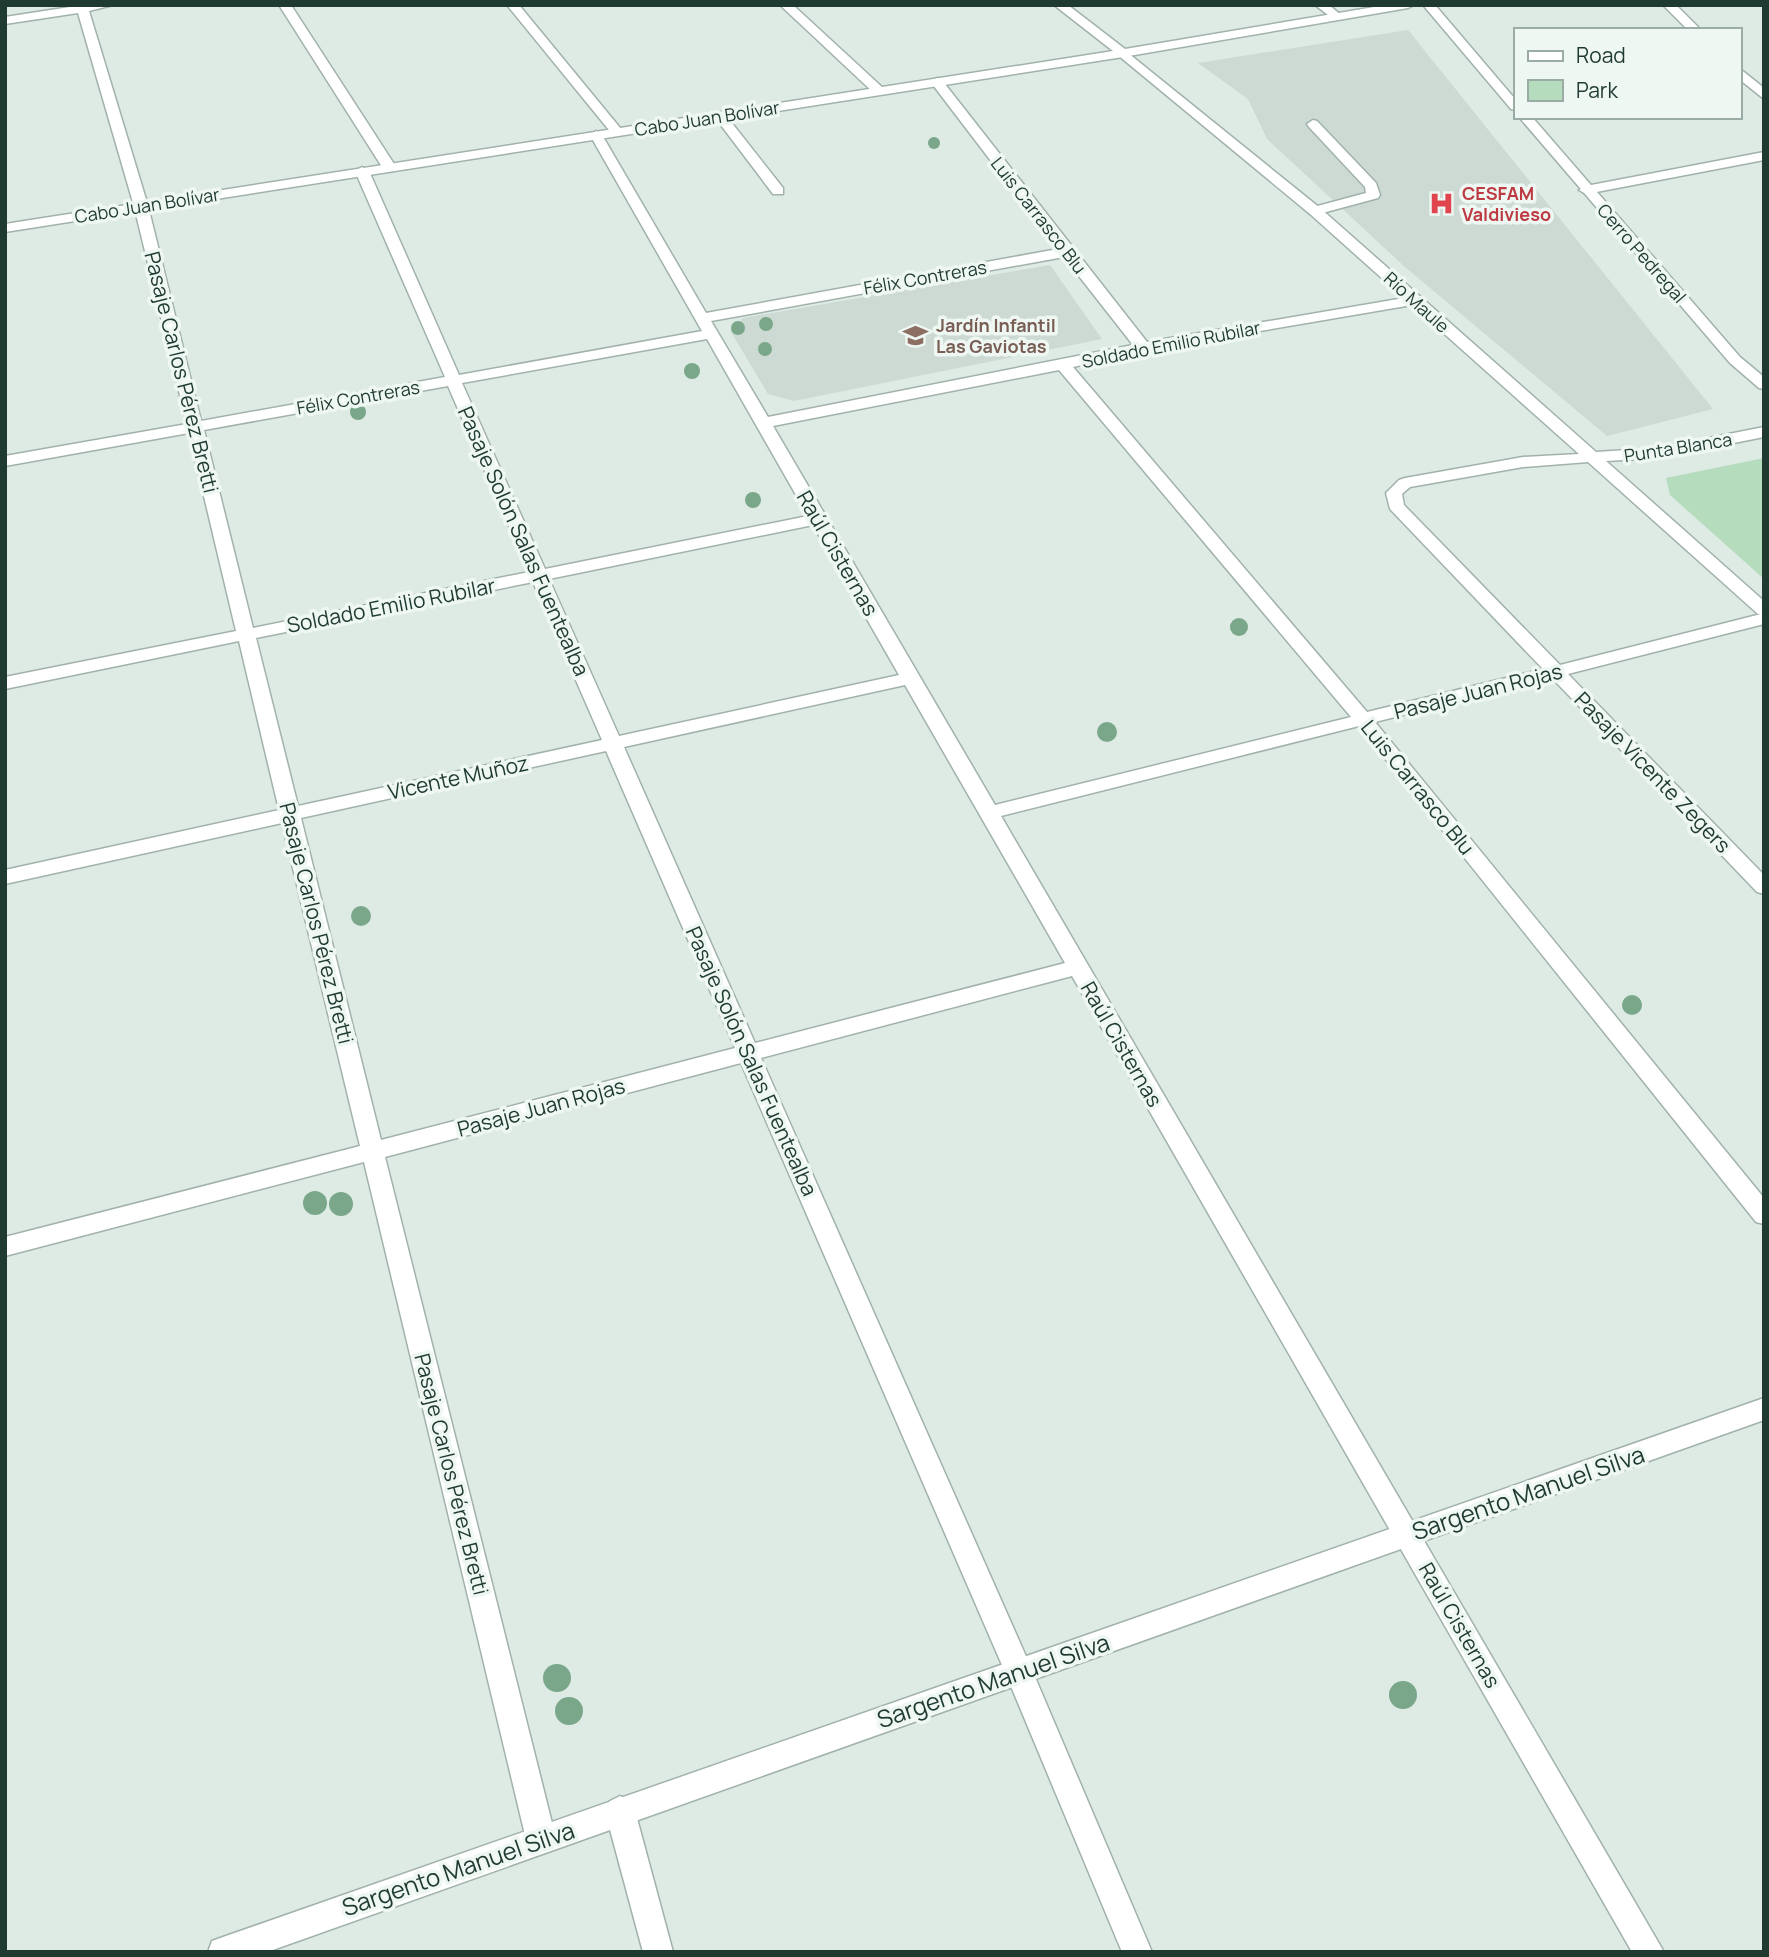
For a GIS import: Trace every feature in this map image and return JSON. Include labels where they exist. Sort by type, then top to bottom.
[{"type":"street","points":[[5,21],[107,5]]},
{"type":"street","points":[[285,5],[388,167]]},
{"type":"street","name":"Raúl Cisternas","points":[[513,5],[606,134],[706,326],[1649,1952]]},
{"type":"street","points":[[786,5],[879,91]]},
{"type":"street","name":"Río Maule","points":[[1060,5],[1124,53],[1315,211],[1764,610]]},
{"type":"street","points":[[1321,5],[1336,16]]},
{"type":"street","name":"Cabo Juan Bolívar","points":[[5,228],[1124,53],[1408,5]]},
{"type":"street","points":[[1429,5],[1514,105]]},
{"type":"street","points":[[1669,5],[1693,28]]},
{"type":"street","name":"Pasaje Carlos Pérez Bretti","points":[[83,9],[141,206],[541,1839]]},
{"type":"street","points":[[1741,74],[1764,95]]},
{"type":"street","name":"Luis Carrasco Blu","points":[[937,82],[1143,346]]},
{"type":"street","points":[[720,116],[778,191]]},
{"type":"street","name":"Cerro Pedregal","points":[[1527,119],[1735,360],[1764,385]]},
{"type":"street","points":[[1313,124],[1371,186],[1373,195],[1315,211]]},
{"type":"street","points":[[1586,190],[1764,156]]},
{"type":"street","name":"Pasaje Solón Salas Fuentealba","points":[[362,172],[1019,1672],[1137,1952]]},
{"type":"street","name":"Félix Contreras","points":[[5,461],[453,380],[1067,251]]},
{"type":"street","name":"Soldado Emilio Rubilar","points":[[762,423],[1063,365],[1143,346],[1415,300]]},
{"type":"street","name":"Luis Carrasco Blu","points":[[1063,365],[1363,719],[1764,1215]]},
{"type":"street","name":"Punta Blanca","points":[[1396,506],[1394,493],[1405,482],[1522,462],[1658,453],[1764,432]]},
{"type":"street","name":"Pasaje Vicente Zegers","points":[[1396,506],[1764,887]]},
{"type":"street","name":"Soldado Emilio Rubilar","points":[[5,683],[818,519]]},
{"type":"street","name":"Pasaje Juan Rojas","points":[[989,813],[1764,619]]},
{"type":"street","name":"Vicente Muñoz","points":[[5,877],[911,678]]},
{"type":"street","name":"Pasaje Juan Rojas","points":[[5,1247],[1078,967]]},
{"type":"street","name":"Sargento Manuel Silva","points":[[223,1952],[1764,1409]]},
{"type":"street","points":[[620,1811],[658,1952]]},
{"type":"shaded area","name":"CESFAM Valdivieso","points":[[1408,30],[1713,409],[1607,436],[1405,267],[1267,139],[1248,99],[1198,63]]},
{"type":"shaded area","name":"Jardín Infantil Las Gaviotas","points":[[1050,265],[1102,339],[794,401],[768,394],[731,332],[743,318]]},
{"type":"green space","points":[[1764,458],[1764,579],[1670,495],[1666,478]]},
{"type":"place","name":"CESFAM Valdivieso","points":[[1442,203]]},
{"type":"place","name":"Jardín Infantil Las Gaviotas","points":[[916,335]]}]
